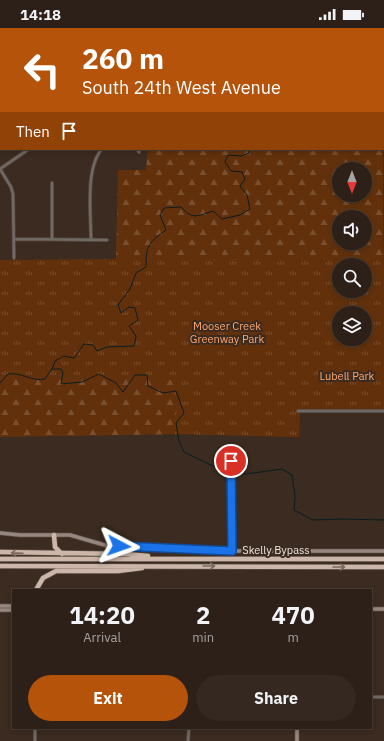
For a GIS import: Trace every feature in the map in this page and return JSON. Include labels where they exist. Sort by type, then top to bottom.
[{"type":"highway","points":[[54,535],[55,547],[62,554]]},
{"type":"highway","points":[[0,552],[126,554],[170,559]]},
{"type":"highway","name":"Skelly Bypass","points":[[0,559],[384,559]]},
{"type":"highway","name":"Skelly Bypass","points":[[0,566],[384,567]]},
{"type":"highway","points":[[37,589],[43,578],[56,571],[118,571],[170,566]]},
{"type":"street","points":[[14,258],[13,194],[0,169],[28,150]]},
{"type":"street","points":[[91,240],[92,173],[95,160],[101,150]]},
{"type":"street","points":[[52,182],[52,240]]},
{"type":"street","points":[[14,240],[107,240]]},
{"type":"street","points":[[298,411],[384,411]]},
{"type":"street","points":[[231,461],[232,551]]},
{"type":"street","points":[[0,533],[20,535],[73,535],[108,546],[232,551],[384,552]]},
{"type":"street","points":[[0,606],[12,606]]},
{"type":"street","points":[[372,609],[384,609]]},
{"type":"street","points":[[0,610],[12,610]]},
{"type":"street","points":[[372,697],[384,697]]},
{"type":"street","points":[[35,729],[35,741]]},
{"type":"street","points":[[188,729],[188,741]]},
{"type":"street","points":[[297,729],[297,741]]},
{"type":"green space","points":[[148,150],[383,150],[384,369],[372,334],[372,306],[365,306],[365,298],[372,298],[372,258],[332,258],[332,290],[299,408],[299,437],[192,434],[0,437],[0,260],[116,259],[118,170],[146,170]]},
{"type":"green space","name":"Mooser Creek Greenway Park","points":[[0,260],[332,260],[332,298],[372,298],[372,260],[384,260],[384,413],[300,411],[299,437],[175,434],[173,380],[0,376]]},
{"type":"waterway","points":[[0,383],[8,374],[18,374],[40,380],[45,379],[52,369],[55,361],[64,356],[74,358],[84,344],[93,345],[97,351],[107,347],[134,346],[136,336],[129,326],[138,320],[135,308],[129,307],[121,313],[118,305],[130,289],[136,273],[146,267],[149,246],[155,238],[166,230],[160,215],[164,208],[181,207],[189,214],[196,216],[213,211],[222,219],[240,215],[250,209],[247,195],[240,186],[245,179],[242,172],[231,171],[225,162],[228,155],[241,156],[249,153],[248,150]]},
{"type":"waterway","points":[[53,369],[61,369],[63,372],[61,384],[82,382],[99,374],[116,383],[123,392],[135,375],[147,375],[148,386],[163,393],[176,391],[184,413],[176,423],[179,441],[184,452],[215,467],[246,474],[282,469],[292,475],[295,496],[294,510],[313,520],[384,520]]},
{"type":"route","points":[[119,546],[194,551],[232,551],[231,461]]},
{"type":"park label","name":"Lubell Park","points":[[347,376]]}]
